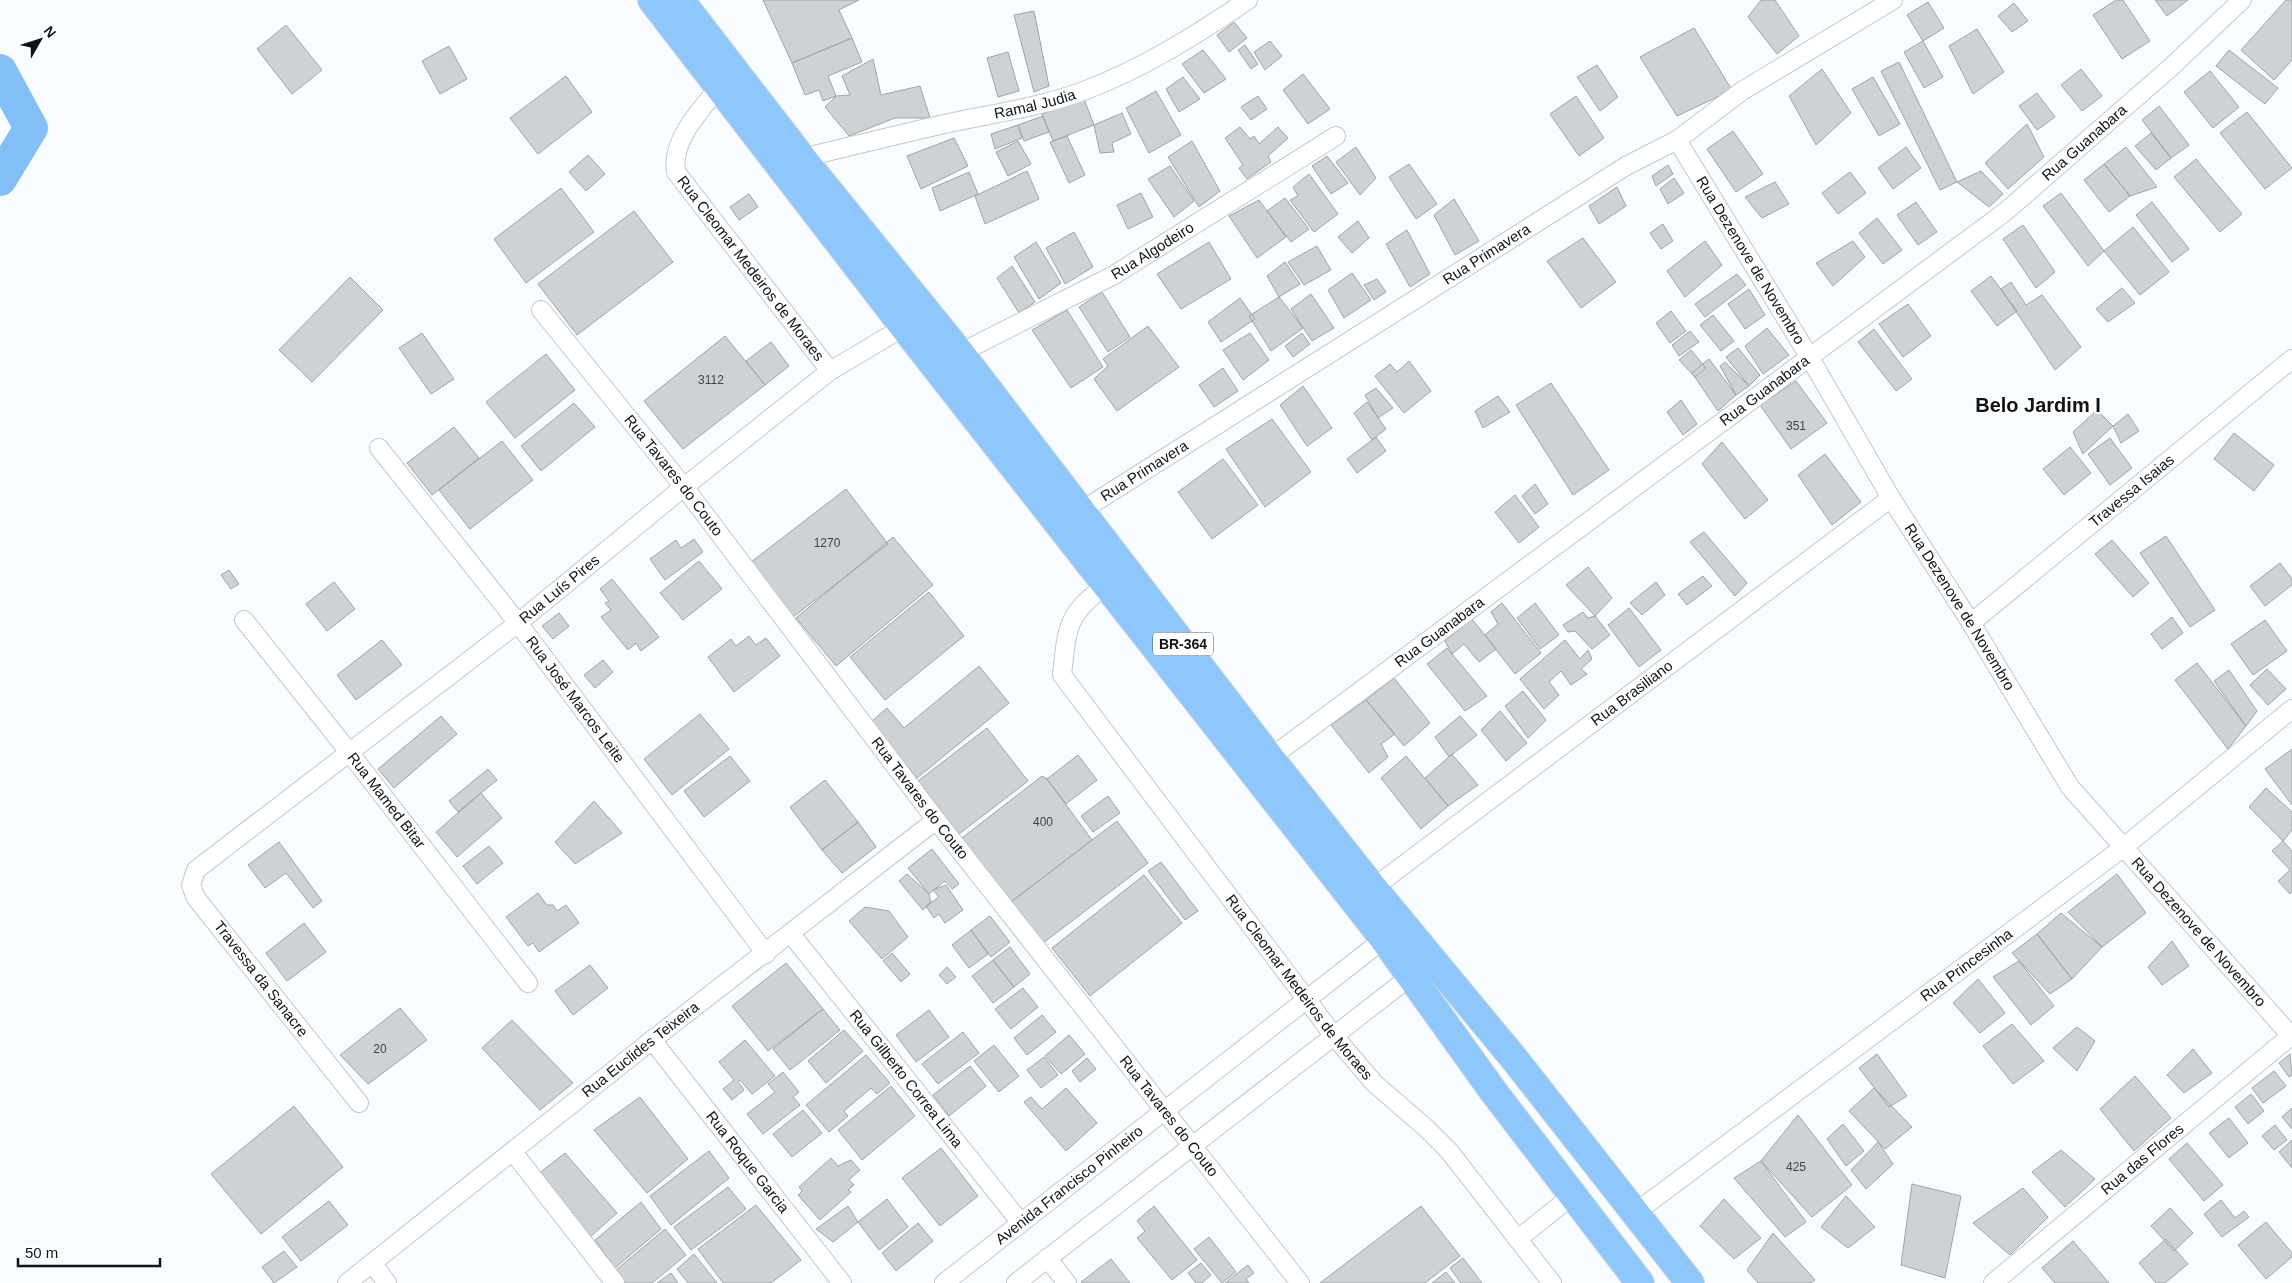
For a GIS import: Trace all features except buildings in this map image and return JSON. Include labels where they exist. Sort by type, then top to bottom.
[{"type":"highway","name":"BR-364","points":[[652,0],[904,327],[1384,939],[1492,1091],[1640,1283]]},
{"type":"highway","name":"BR-364","points":[[680,0],[802,158],[960,354],[1270,758],[1373,888],[1524,1071],[1687,1281]]},
{"type":"highway","points":[[1492,1091],[1502,1075],[1508,1071],[1524,1071]]},
{"type":"street","name":"Ramal Judia","points":[[802,158],[949,123],[1050,102],[1086,90],[1148,63],[1190,39],[1248,0]]},
{"type":"street","name":"Rua Primavera","points":[[1082,511],[1626,166],[1677,140],[1742,91],[1893,0]]},
{"type":"street","name":"Rua Guanabara","points":[[1270,758],[2005,212],[2170,68],[2242,0]]},
{"type":"street","name":"Rua Cleomar Medeiros de Moraes","points":[[719,87],[688,127],[674,161],[676,172],[830,371]]},
{"type":"street","name":"Rua Algodeiro","points":[[960,354],[1114,275],[1336,136]]},
{"type":"street","name":"Rua Dezenove de Novembro","points":[[1677,140],[1810,358],[1891,498],[1971,623],[2070,787],[2173,905],[2292,1036]]},
{"type":"street","name":"Rua Tavares do Couto","points":[[541,310],[684,487],[936,820],[1300,1283]]},
{"type":"street","name":"Rua Luís Pires","points":[[215,854],[518,623],[830,371],[904,327]]},
{"type":"street","name":"Travessa Isaias","points":[[1971,623],[2292,359]]},
{"type":"street","name":"Rua José Marcos Leite","points":[[379,448],[518,623],[766,954]]},
{"type":"street","name":"Rua Brasiliano","points":[[1373,888],[1891,498]]},
{"type":"street","name":"Rua Cleomar Medeiros de Moraes","points":[[1107,585],[1091,596],[1074,613],[1066,637],[1062,676],[1334,1036],[1374,1083],[1426,1128],[1449,1151],[1552,1283]]},
{"type":"street","name":"Rua Mamed Bitar","points":[[244,620],[350,752],[528,983]]},
{"type":"street","name":"Rua Princesinha","points":[[1636,1213],[2124,847],[2292,709]]},
{"type":"street","name":"Rua Euclides Teixeira","points":[[348,1283],[652,1040],[766,954],[936,820]]},
{"type":"street","name":"Travessa da Sanacre","points":[[215,854],[196,870],[192,879],[193,892],[360,1103]]},
{"type":"street","name":"Rua Gilberto Correa Lima","points":[[791,934],[1021,1223]]},
{"type":"street","name":"Avenida Francisco Pinheiro","points":[[944,1283],[1384,939]]},
{"type":"street","points":[[1016,1283],[1411,976]]},
{"type":"street","name":"Rua das Flores","points":[[1993,1283],[2292,1036]]},
{"type":"street","name":"Rua Roque Garcia","points":[[652,1040],[842,1283]]},
{"type":"street","points":[[514,1152],[615,1283]]},
{"type":"street","points":[[1518,1239],[1573,1195]]},
{"type":"street","points":[[1047,1258],[1066,1283]]},
{"type":"street","points":[[372,1264],[388,1283]]},
{"type":"waterway","points":[[0,71],[31,128],[0,179]]},
{"type":"district","name":"Belo Jardim I","points":[[2038,405]]}]
